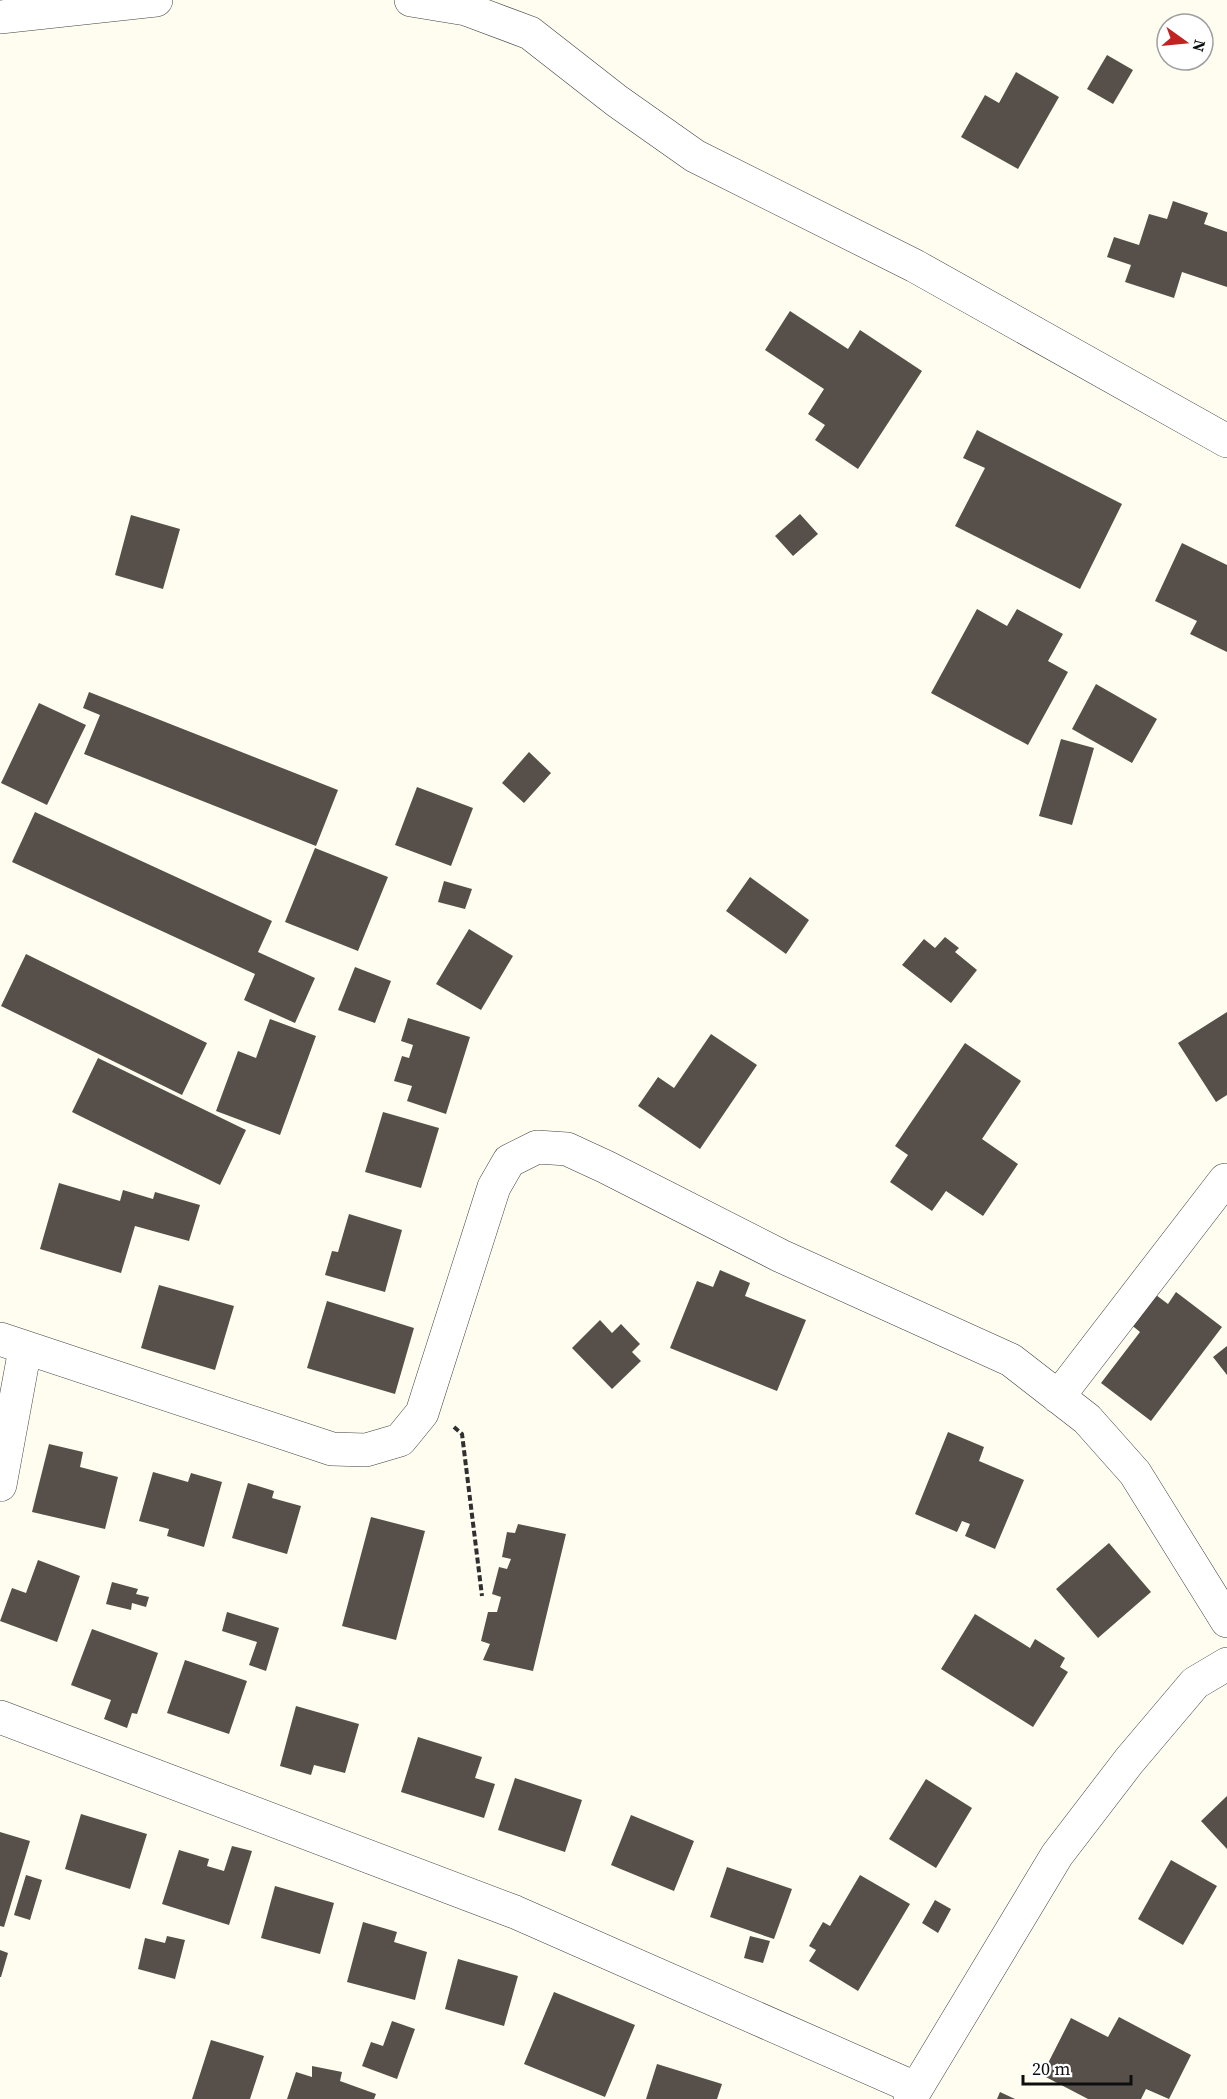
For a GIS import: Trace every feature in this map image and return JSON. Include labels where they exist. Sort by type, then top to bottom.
[{"type":"street","points":[[0,17],[156,0]]},
{"type":"street","points":[[411,0],[466,9],[530,33],[618,101],[695,156],[915,266],[1227,441]]},
{"type":"street","points":[[0,1485],[13,1344],[332,1449],[366,1450],[400,1440],[422,1413],[494,1186],[509,1161],[537,1147],[567,1149],[781,1256],[1011,1360],[1087,1419],[1135,1473],[1227,1622]]},
{"type":"street","points":[[1058,1397],[1225,1180]]},
{"type":"street","points":[[0,1717],[515,1912],[912,2093],[1058,1855],[1129,1761],[1195,1683],[1227,1664]]},
{"type":"path","points":[[426,1402],[462,1434],[482,1596]]},
{"type":"building","points":[[1107,55],[1133,70],[1113,104],[1087,89]]},
{"type":"building","points":[[1016,72],[1059,97],[1018,169],[961,137],[985,95],[999,103]]},
{"type":"building","points":[[1173,201],[1208,213],[1204,224],[1227,232],[1227,287],[1182,272],[1174,298],[1125,282],[1131,265],[1107,257],[1114,237],[1139,245],[1149,214],[1167,219]]},
{"type":"building","points":[[790,311],[848,349],[860,330],[922,371],[858,469],[815,440],[825,425],[808,414],[824,389],[765,350]]},
{"type":"building","points":[[977,430],[1122,504],[1080,589],[955,526],[985,468],[963,458]]},
{"type":"building","points":[[800,514],[818,534],[793,556],[775,536]]},
{"type":"building","points":[[131,515],[180,529],[163,589],[115,575]]},
{"type":"building","points":[[1182,543],[1227,565],[1227,652],[1190,634],[1197,621],[1155,601]]},
{"type":"building","points":[[977,609],[1007,626],[1017,609],[1063,634],[1048,661],[1068,672],[1028,745],[931,693]]},
{"type":"building","points":[[1096,684],[1157,719],[1132,763],[1072,729]]},
{"type":"building","points":[[89,692],[338,790],[316,846],[84,754],[100,715],[83,708]]},
{"type":"building","points":[[39,703],[86,725],[47,805],[1,783]]},
{"type":"building","points":[[1061,739],[1094,748],[1072,825],[1039,816]]},
{"type":"building","points":[[529,752],[551,773],[524,803],[502,783]]},
{"type":"building","points":[[417,787],[473,808],[451,866],[395,845]]},
{"type":"building","points":[[35,812],[272,921],[258,952],[315,978],[295,1023],[244,1000],[255,974],[12,862]]},
{"type":"building","points":[[315,848],[388,877],[358,951],[285,922]]},
{"type":"building","points":[[750,877],[809,920],[786,954],[726,911]]},
{"type":"building","points":[[444,881],[472,889],[465,909],[438,902]]},
{"type":"building","points":[[469,929],[513,956],[481,1010],[436,984]]},
{"type":"building","points":[[945,937],[959,948],[955,952],[977,970],[951,1003],[902,965],[924,939],[935,948]]},
{"type":"building","points":[[26,954],[207,1043],[182,1095],[1,1006]]},
{"type":"building","points":[[355,967],[391,981],[375,1023],[338,1010]]},
{"type":"building","points":[[1227,1012],[1227,1095],[1216,1102],[1178,1043]]},
{"type":"building","points":[[408,1018],[470,1037],[446,1114],[407,1101],[412,1086],[394,1081],[402,1056],[409,1058],[413,1045],[401,1041]]},
{"type":"building","points":[[270,1019],[316,1036],[280,1135],[216,1111],[238,1051],[256,1058]]},
{"type":"building","points":[[711,1034],[757,1065],[700,1149],[638,1106],[658,1077],[674,1088]]},
{"type":"building","points":[[965,1043],[1021,1081],[982,1139],[1018,1164],[983,1216],[946,1191],[932,1211],[890,1182],[908,1155],[895,1146]]},
{"type":"building","points":[[98,1058],[246,1130],[220,1185],[72,1112]]},
{"type":"building","points":[[383,1112],[439,1128],[421,1188],[365,1172]]},
{"type":"building","points":[[59,1183],[120,1201],[123,1190],[153,1199],[155,1192],[200,1205],[189,1241],[135,1226],[121,1273],[40,1249]]},
{"type":"building","points":[[349,1214],[402,1230],[385,1292],[325,1275],[332,1251],[338,1252]]},
{"type":"building","points":[[720,1270],[750,1283],[745,1296],[806,1320],[777,1391],[670,1348],[697,1281],[713,1287]]},
{"type":"building","points":[[159,1285],[234,1306],[215,1370],[141,1348]]},
{"type":"building","points":[[1152,1292],[1168,1304],[1176,1292],[1222,1327],[1151,1421],[1101,1383],[1140,1332],[1129,1323]]},
{"type":"building","points":[[327,1301],[414,1328],[395,1394],[307,1368]]},
{"type":"building","points":[[600,1320],[612,1333],[621,1324],[640,1344],[632,1352],[641,1361],[612,1389],[572,1348]]},
{"type":"building","points":[[1227,1346],[1227,1375],[1213,1357]]},
{"type":"building","points":[[948,1432],[984,1447],[979,1461],[1024,1480],[995,1549],[965,1536],[970,1524],[962,1521],[957,1532],[915,1514]]},
{"type":"building","points":[[49,1444],[83,1452],[80,1467],[118,1477],[105,1529],[32,1512]]},
{"type":"building","points":[[153,1472],[188,1482],[191,1473],[222,1482],[204,1547],[167,1536],[169,1529],[139,1521]]},
{"type":"building","points":[[248,1483],[274,1491],[272,1498],[301,1506],[287,1554],[232,1538]]},
{"type":"building","points":[[371,1517],[425,1531],[396,1640],[342,1626]]},
{"type":"building","points":[[518,1524],[566,1534],[533,1671],[483,1660],[490,1644],[481,1641],[488,1612],[497,1612],[501,1597],[492,1594],[499,1567],[507,1569],[511,1559],[502,1557],[507,1532],[515,1533]]},
{"type":"building","points":[[1109,1543],[1151,1592],[1098,1638],[1056,1589]]},
{"type":"building","points":[[38,1560],[80,1576],[57,1642],[0,1621],[12,1588],[26,1593]]},
{"type":"building","points":[[112,1582],[138,1589],[136,1594],[149,1597],[146,1607],[132,1603],[131,1610],[106,1604]]},
{"type":"building","points":[[227,1612],[279,1628],[266,1671],[249,1665],[257,1642],[222,1631]]},
{"type":"building","points":[[975,1614],[1030,1648],[1035,1639],[1065,1658],[1060,1667],[1068,1672],[1033,1727],[941,1669]]},
{"type":"building","points":[[92,1629],[158,1653],[137,1714],[132,1713],[127,1728],[104,1719],[111,1700],[71,1685]]},
{"type":"building","points":[[185,1660],[247,1681],[229,1734],[167,1713]]},
{"type":"building","points":[[296,1706],[359,1724],[345,1773],[314,1765],[311,1775],[280,1766]]},
{"type":"building","points":[[418,1737],[482,1757],[475,1778],[495,1784],[484,1818],[401,1792]]},
{"type":"building","points":[[515,1778],[582,1800],[565,1852],[498,1830]]},
{"type":"building","points":[[926,1779],[972,1808],[936,1868],[889,1839]]},
{"type":"building","points":[[1227,1796],[1227,1849],[1201,1821]]},
{"type":"building","points":[[81,1814],[147,1834],[130,1889],[65,1869]]},
{"type":"building","points":[[631,1815],[694,1841],[674,1891],[611,1865]]},
{"type":"building","points":[[0,1832],[30,1841],[4,1927],[0,1926]]},
{"type":"building","points":[[232,1846],[252,1851],[229,1925],[162,1904],[179,1850],[209,1859],[207,1866],[224,1871]]},
{"type":"building","points":[[1171,1860],[1217,1886],[1183,1945],[1138,1919]]},
{"type":"building","points":[[727,1867],[792,1889],[774,1939],[710,1917]]},
{"type":"building","points":[[26,1875],[42,1880],[30,1920],[14,1915]]},
{"type":"building","points":[[860,1875],[910,1904],[858,1991],[809,1961],[816,1950],[809,1946],[823,1922],[830,1926]]},
{"type":"building","points":[[275,1886],[334,1903],[320,1954],[261,1938]]},
{"type":"building","points":[[935,1900],[951,1909],[938,1933],[922,1923]]},
{"type":"building","points":[[363,1922],[397,1932],[394,1942],[427,1952],[415,2000],[347,1982]]},
{"type":"building","points":[[167,1936],[185,1940],[175,1979],[138,1969],[145,1938],[165,1943]]},
{"type":"building","points":[[750,1936],[770,1941],[763,1963],[744,1958]]},
{"type":"building","points":[[0,1950],[8,1953],[1,1977],[0,1977]]},
{"type":"building","points":[[458,1959],[518,1976],[504,2026],[445,2009]]},
{"type":"building","points":[[554,1992],[635,2025],[605,2097],[524,2064]]},
{"type":"building","points":[[1119,2017],[1191,2055],[1169,2099],[1146,2089],[1141,2099],[1088,2099],[1042,2075],[1071,2018],[1108,2037]]},
{"type":"building","points":[[392,2021],[415,2029],[397,2079],[362,2066],[371,2042],[383,2046]]},
{"type":"building","points":[[211,2040],[264,2056],[250,2099],[192,2099]]},
{"type":"building","points":[[657,2064],[722,2084],[717,2099],[646,2099]]},
{"type":"building","points":[[312,2066],[342,2072],[340,2081],[376,2094],[374,2099],[287,2099],[296,2072],[312,2077]]},
{"type":"building","points":[[1000,2092],[1015,2099],[997,2099]]}]
